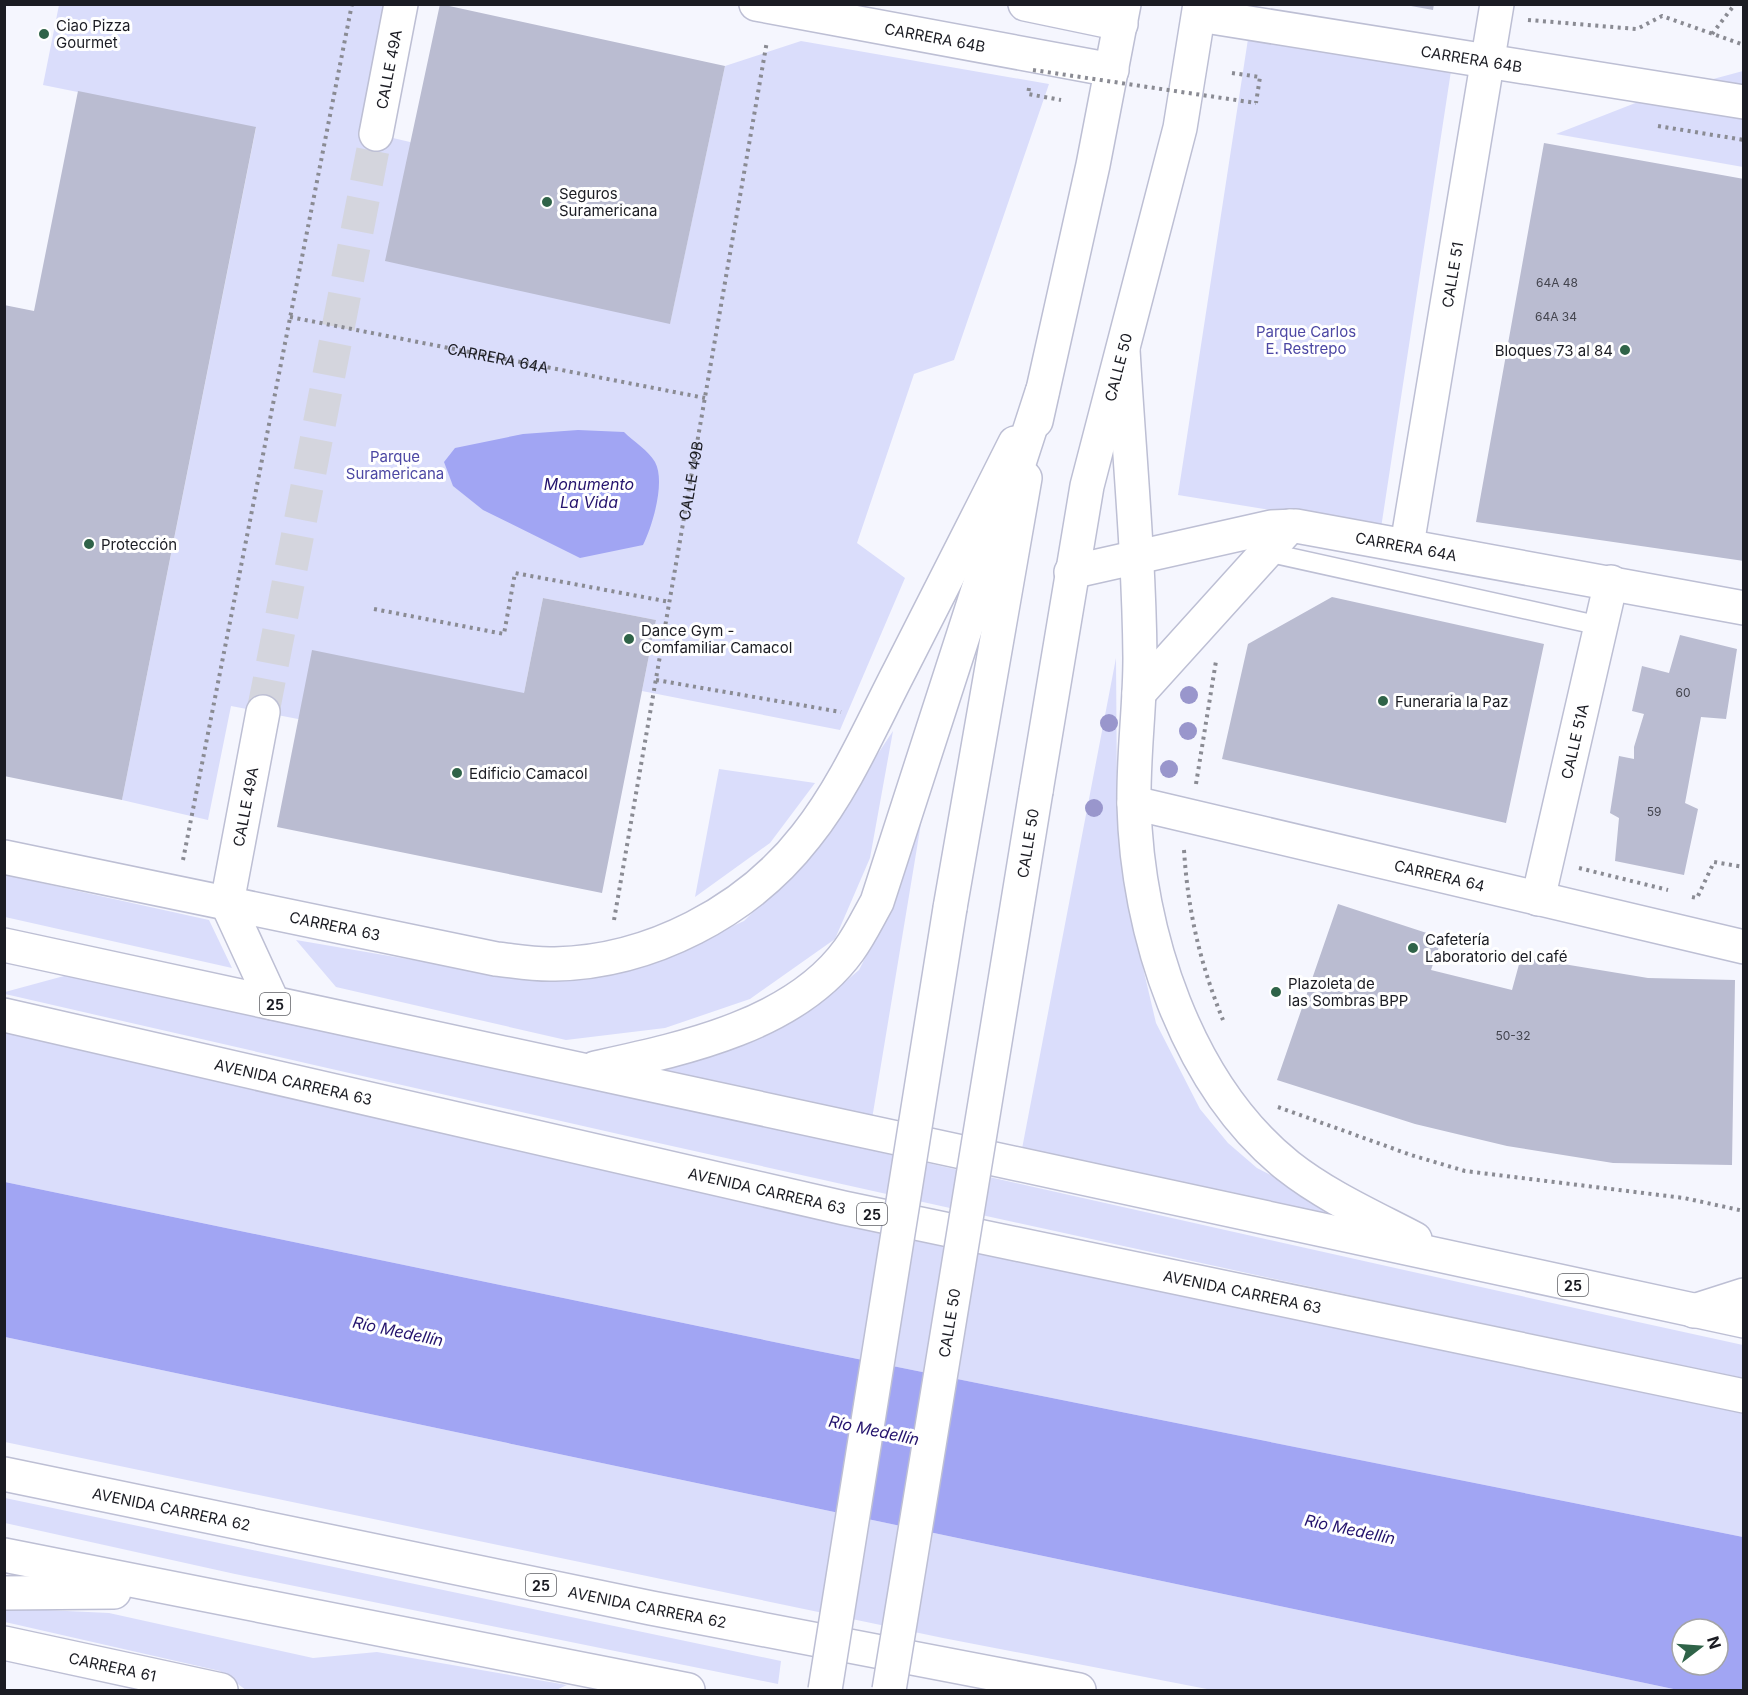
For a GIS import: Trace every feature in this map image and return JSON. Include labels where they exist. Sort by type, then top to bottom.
[{"type":"main road","name":"CALLE 49A","points":[[376,134],[400,4]]},
{"type":"main road","points":[[825,1690],[950,908],[1042,392],[1123,14],[1025,4]]},
{"type":"main road","name":"CARRERA 64B","points":[[764,6],[807,9],[1112,70]]},
{"type":"main road","name":"CARRERA 64B","points":[[1200,10],[1488,61],[1743,102]]},
{"type":"main road","name":"CALLE 50","points":[[889,1690],[1071,572],[1087,486],[1180,128],[1200,10]]},
{"type":"main road","name":"CALLE 51","points":[[1407,545],[1488,61],[1508,12]]},
{"type":"main road","points":[[1123,350],[1140,642],[1134,803],[1142,884],[1159,961],[1177,1010],[1209,1072],[1246,1125],[1288,1166],[1342,1200],[1451,1258]]},
{"type":"main road","points":[[585,1071],[731,1032],[779,1008],[818,983],[849,950],[877,902],[1042,392]]},
{"type":"main road","name":"CARRERA 63","points":[[4,857],[496,959],[554,964],[607,959],[665,941],[704,923],[735,902],[781,864],[807,836],[845,775],[1042,392]]},
{"type":"main road","points":[[1138,693],[1290,526]]},
{"type":"main road","name":"CARRERA 64A","points":[[1071,572],[1271,527],[1312,527],[1743,608]]},
{"type":"main road","name":"CALLE 51A","points":[[1538,898],[1611,582]]},
{"type":"main road","name":"CALLE 49A","points":[[226,903],[263,712]]},
{"type":"main road","name":"CARRERA 64","points":[[1134,803],[1743,947]]},
{"type":"main road","points":[[226,903],[273,1003]]},
{"type":"main road","name":"25","points":[[4,945],[1743,1322]]},
{"type":"main road","points":[[4,955],[46,954]]},
{"type":"main road","name":"AVENIDA CARRERA 63","points":[[4,1016],[844,1208],[1743,1396]]},
{"type":"main road","points":[[1694,1311],[1743,1295]]},
{"type":"main road","name":"AVENIDA CARRERA 62","points":[[4,1474],[651,1608],[1079,1690]]},
{"type":"main road","points":[[4,1555],[688,1690]]},
{"type":"main road","points":[[4,1593],[177,1590]]},
{"type":"main road","name":"CARRERA 61","points":[[4,1643],[221,1690]]},
{"type":"main road","points":[[593,1690],[632,1680]]},
{"type":"lane","points":[[1266,552],[1601,626]]},
{"type":"path","points":[[176,893],[352,4]]},
{"type":"path","points":[[1712,34],[1735,4]]},
{"type":"path","name":"CALLE 49B","points":[[607,959],[705,398],[764,6]]},
{"type":"path","points":[[1508,12],[1637,29],[1662,16],[1743,45]]},
{"type":"path","points":[[1033,70],[1256,103],[1260,77],[1232,73]]},
{"type":"path","name":"CARRERA 64A","points":[[290,317],[705,398]]},
{"type":"path","points":[[374,609],[504,634],[515,573],[670,602]]},
{"type":"path","points":[[1217,659],[1184,849],[1190,912],[1204,969],[1227,1029]]},
{"type":"path","points":[[656,680],[853,714]]},
{"type":"path","points":[[1685,895],[1696,898],[1714,862],[1743,867]]},
{"type":"path","points":[[1572,867],[1674,892]]},
{"type":"path","points":[[1272,1101],[1278,1107],[1322,1124],[1465,1171],[1684,1198],[1743,1211]]},
{"type":"green space","name":"Parque Suramericana","points":[[59,5],[389,5],[363,131],[410,142],[670,323],[725,66],[801,41],[1049,84],[954,360],[914,374],[857,543],[905,578],[840,730],[642,691],[656,620],[543,598],[524,693],[298,719],[231,706],[208,820],[122,800],[256,128],[43,85]]},
{"type":"green space","name":"Parque Carlos E. Restrepo","points":[[1248,39],[1451,71],[1381,528],[1178,495]]},
{"type":"green space","points":[[1743,71],[1743,167],[1556,134],[1661,93]]},
{"type":"green space","points":[[1116,658],[1117,799],[1125,891],[1156,1023],[1200,1109],[1228,1143],[1257,1168],[1379,1231],[1021,1154]]},
{"type":"green space","points":[[893,731],[870,858],[835,939],[750,999],[665,1028],[566,1040],[336,987],[296,940],[495,974],[575,979],[669,955],[744,921],[811,854]]},
{"type":"green space","points":[[933,751],[872,1119],[654,1072],[752,1041],[813,1009],[859,970],[897,895]]},
{"type":"green space","points":[[719,769],[815,783],[770,843],[695,897]]},
{"type":"green space","points":[[5,875],[209,920],[232,968],[5,917]]},
{"type":"green space","points":[[75,973],[1743,1345],[1743,1378],[1525,1333],[873,1191],[5,994],[5,992]]},
{"type":"green space","points":[[5,1033],[837,1221],[1743,1413],[1743,1537],[813,1350],[5,1182]]},
{"type":"green space","points":[[5,1337],[1678,1690],[1212,1690],[943,1638],[5,1442]]},
{"type":"green space","points":[[5,1498],[781,1661],[778,1684],[235,1574],[5,1523]]},
{"type":"green space","points":[[4,1608],[109,1613],[313,1658],[377,1652],[567,1685],[556,1690],[246,1690],[220,1671],[5,1622]]},
{"type":"water","name":"Monumento La Vida","points":[[578,430],[624,432],[655,462],[659,481],[658,492],[654,516],[643,545],[580,558],[483,510],[453,486],[444,462],[455,448],[523,434]]},
{"type":"water","name":"Río Medellín","points":[[5,1182],[813,1350],[1743,1537],[1743,1690],[1678,1690],[5,1337]]},
{"type":"building","name":"Seguros Suramericana","points":[[440,4],[725,66],[670,324],[385,261]]},
{"type":"building","points":[[1411,4],[1434,4],[1433,10],[1411,6]]},
{"type":"building","name":"Protección","points":[[78,91],[256,127],[122,800],[4,776],[4,305],[34,311]]},
{"type":"building","name":"Bloques 73 al 84","points":[[1544,143],[1744,179],[1744,561],[1476,522]]},
{"type":"building","name":"Funeraria la Paz","points":[[1332,597],[1544,644],[1506,823],[1222,759],[1248,644]]},
{"type":"building","name":"Edificio Camacol","points":[[543,598],[656,620],[602,893],[277,827],[312,650],[524,693]]},
{"type":"building","points":[[1680,635],[1737,649],[1726,719],[1701,717],[1685,803],[1698,809],[1684,875],[1615,861],[1619,818],[1610,813],[1619,756],[1634,759],[1634,747],[1644,714],[1632,711],[1642,666],[1669,673]]},
{"type":"building","points":[[1338,904],[1442,938],[1431,970],[1512,990],[1521,957],[1648,978],[1735,980],[1732,1165],[1613,1163],[1507,1146],[1415,1124],[1277,1080]]},
{"type":"tunnel","points":[[263,712],[376,134]]},
{"type":"place","name":"Ciao Pizza Gourmet","points":[[44,34]]},
{"type":"place","name":"Seguros Suramericana","points":[[547,202]]},
{"type":"place","name":"Bloques 73 al 84","points":[[1625,350]]},
{"type":"place","name":"Protección","points":[[89,544]]},
{"type":"place","name":"Dance Gym - Comfamiliar Camacol","points":[[629,639]]},
{"type":"place","name":"Funeraria la Paz","points":[[1383,701]]},
{"type":"place","name":"Edificio Camacol","points":[[457,773]]},
{"type":"place","name":"Cafetería Laboratorio del café","points":[[1413,948]]},
{"type":"place","name":"Plazoleta de las Sombras BPP","points":[[1276,992]]}]
